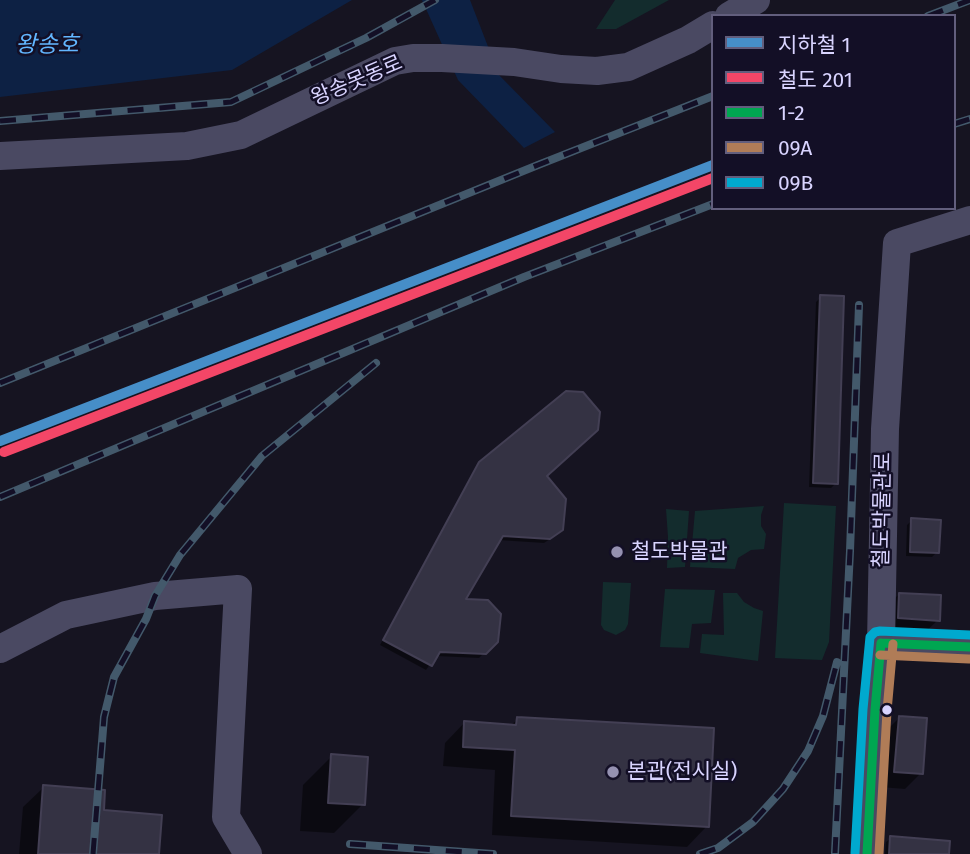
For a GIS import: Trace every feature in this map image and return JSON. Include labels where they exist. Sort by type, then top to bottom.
[{"type":"street","points":[[732,14],[756,0]]},
{"type":"street","name":"왕송못동로","points":[[0,156],[187,146],[241,135],[395,61],[412,58],[514,62],[597,71],[628,66],[688,40],[711,26]]},
{"type":"street","name":"철도박물관로","points":[[867,854],[881,643],[885,429],[897,243],[970,220]]},
{"type":"street","points":[[0,649],[66,615],[155,596],[238,589],[226,817],[248,854]]},
{"type":"street","points":[[881,643],[970,647]]},
{"type":"green space","points":[[615,0],[669,0],[616,29],[596,29]]},
{"type":"green space","points":[[784,503],[836,506],[829,642],[822,660],[775,658]]},
{"type":"green space","points":[[764,506],[761,526],[766,534],[764,549],[751,550],[738,558],[735,569],[690,567],[695,511]]},
{"type":"green space","points":[[666,509],[689,511],[685,567],[667,568]]},
{"type":"green space","points":[[603,582],[631,583],[628,624],[625,630],[616,635],[604,630],[601,625]]},
{"type":"green space","points":[[665,589],[715,590],[711,623],[692,624],[689,648],[660,647]]},
{"type":"green space","points":[[723,593],[737,593],[744,602],[763,611],[758,661],[700,653],[702,634],[724,635]]},
{"type":"water","name":"왕송호","points":[[0,0],[352,0],[232,70],[0,97]]},
{"type":"water","points":[[422,0],[470,0],[499,75],[555,132],[524,148],[458,80]]},
{"type":"building","points":[[820,295],[844,296],[838,484],[813,483]]},
{"type":"building","points":[[566,391],[583,392],[600,412],[598,430],[547,476],[566,499],[563,530],[550,539],[503,536],[466,599],[488,600],[501,614],[498,642],[486,654],[440,652],[432,666],[383,640],[479,462]]},
{"type":"building","points":[[911,518],[941,520],[939,553],[910,552]]},
{"type":"building","points":[[899,593],[941,595],[940,621],[898,618]]},
{"type":"building","points":[[899,716],[927,718],[923,774],[894,772]]},
{"type":"building","name":"본관(전시실)","points":[[517,717],[714,728],[709,827],[511,816],[515,750],[463,747],[464,721],[516,725]]},
{"type":"building","points":[[331,754],[368,757],[365,805],[328,803]]},
{"type":"building","points":[[43,785],[105,790],[104,810],[162,815],[159,854],[38,854]]},
{"type":"building","points":[[890,836],[950,841],[949,854],[889,854]]},
{"type":"railway","points":[[0,121],[231,102],[366,38],[435,0]]},
{"type":"railway","points":[[933,14],[970,0]]},
{"type":"railway","points":[[0,383],[711,97]]},
{"type":"railway","points":[[956,123],[970,119]]},
{"type":"railway","points":[[0,497],[524,277],[711,205]]},
{"type":"railway","points":[[835,853],[859,305]]},
{"type":"railway","points":[[93,854],[104,717],[114,677],[146,619],[155,596],[180,555],[262,456],[376,363]]},
{"type":"railway","points":[[700,854],[718,848],[753,822],[783,789],[808,751],[823,716],[837,662]]},
{"type":"railway","points":[[350,844],[493,854]]},
{"type":"metro line","name":"1","points":[[0,441],[711,166]]},
{"type":"rail line","name":"201","points":[[4,452],[711,179]]},
{"type":"transit line","name":"09B","points":[[855,853],[870,637],[880,631],[970,635]]},
{"type":"transit line","name":"1-2","points":[[881,643],[970,647]]},
{"type":"transit line","name":"1-2","points":[[867,854],[881,643]]},
{"type":"transit line","name":"09A","points":[[879,854],[893,644]]},
{"type":"transit line","name":"09A","points":[[880,655],[969,659]]},
{"type":"place","name":"철도박물관","points":[[617,552]]},
{"type":"place","name":"본관(전시실)","points":[[613,772]]}]
